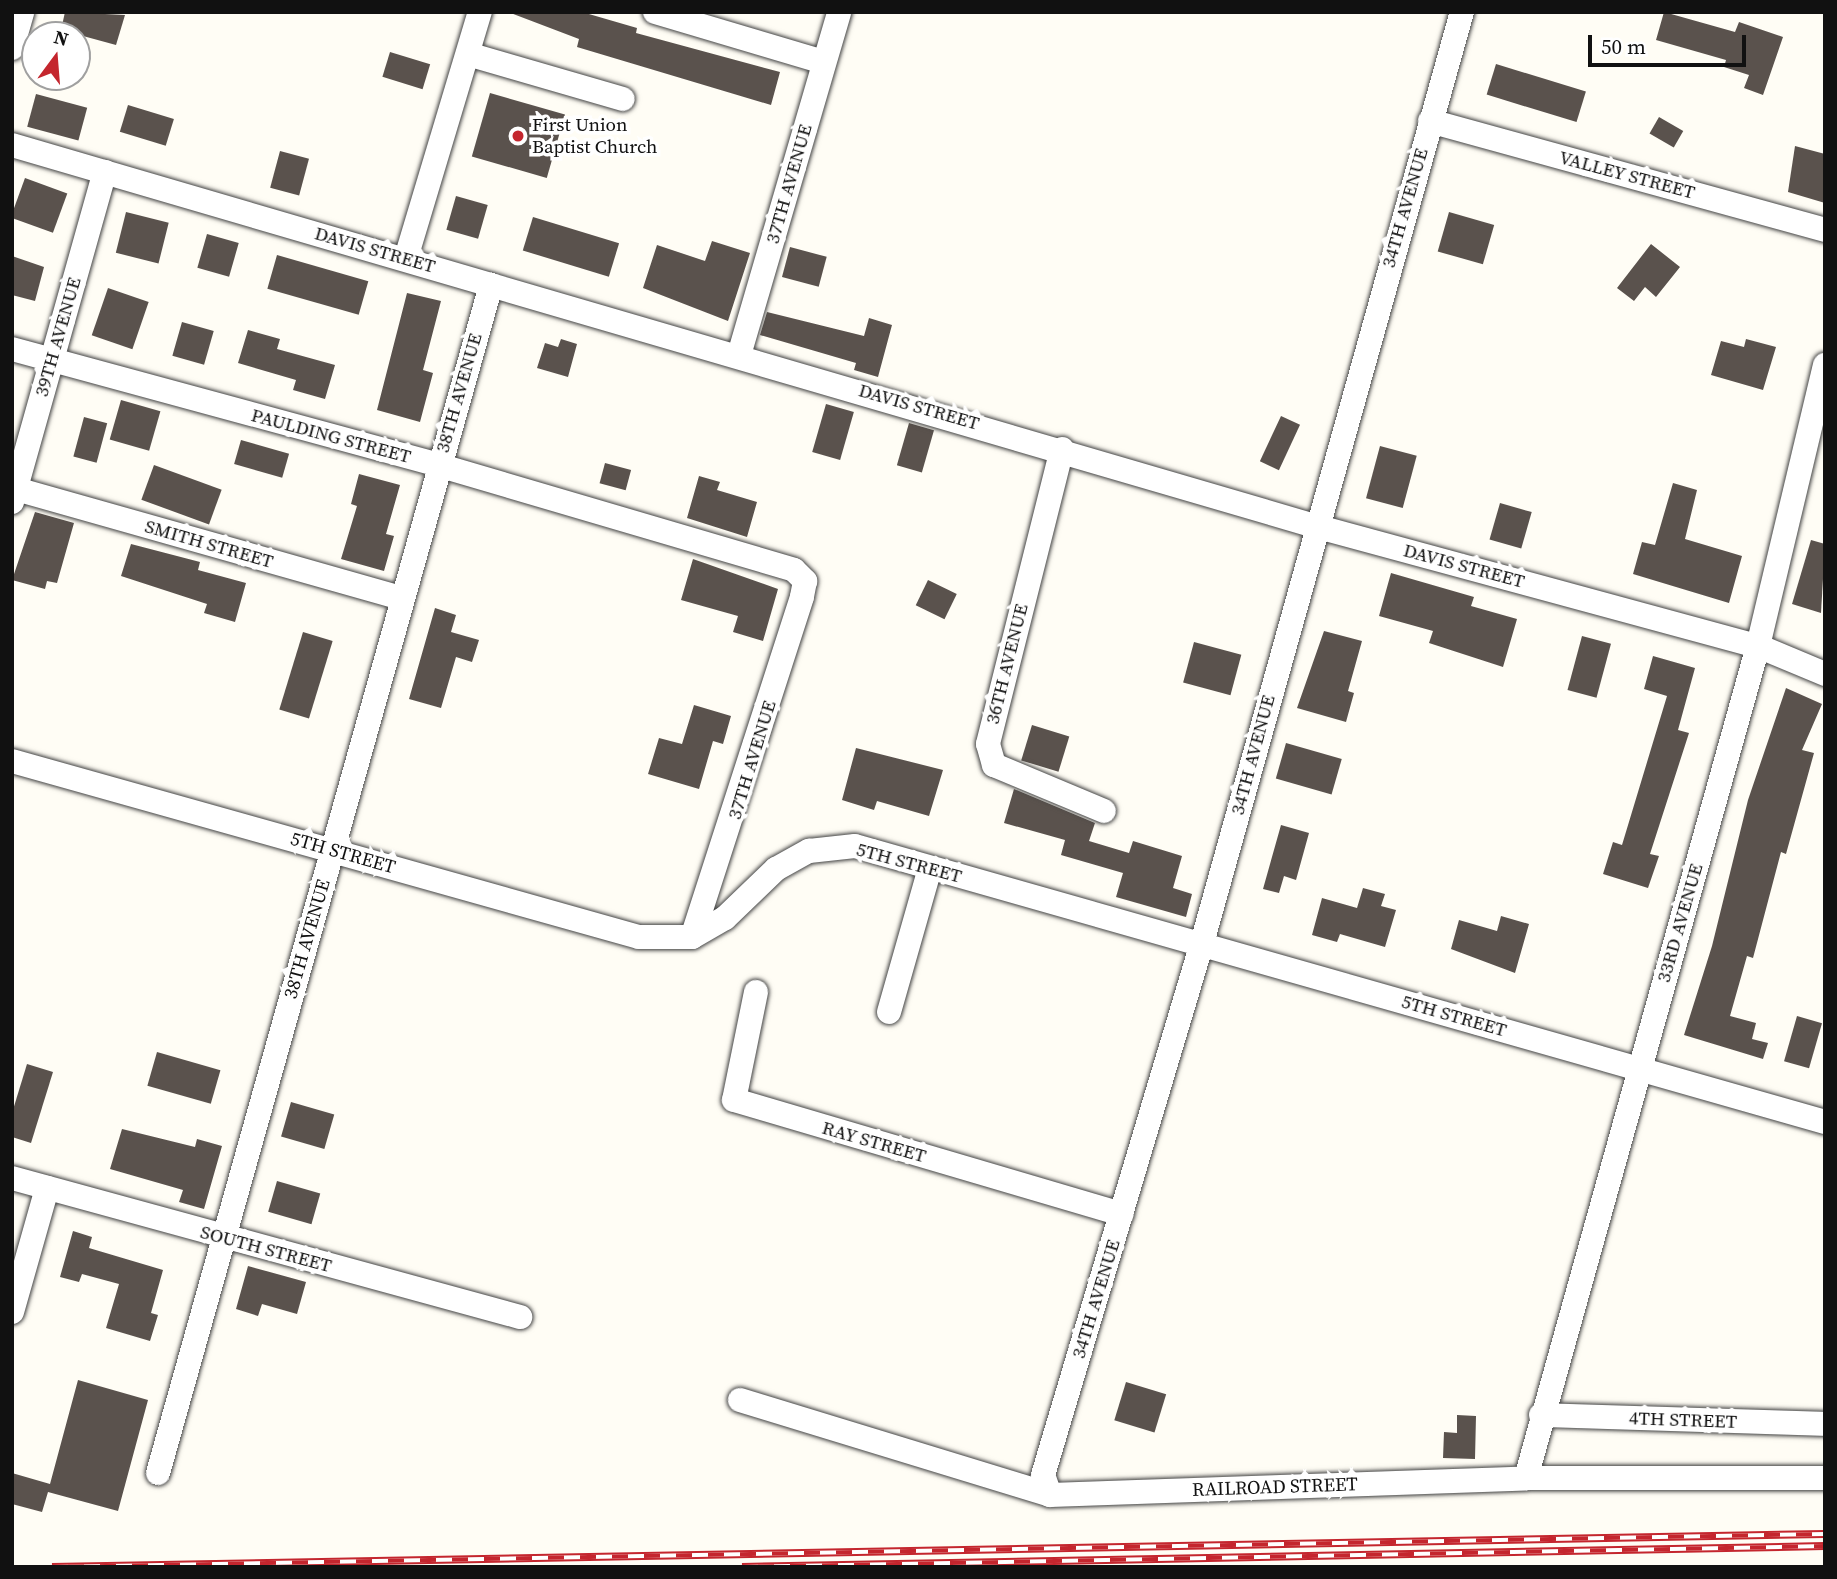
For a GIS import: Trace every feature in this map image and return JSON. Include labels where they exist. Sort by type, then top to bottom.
[{"type":"street","points":[[12,48],[22,12]]},
{"type":"street","points":[[406,258],[480,12]]},
{"type":"street","points":[[655,12],[824,62]]},
{"type":"street","name":"37TH AVENUE","points":[[739,355],[839,12]]},
{"type":"street","name":"34TH AVENUE","points":[[1050,1495],[1043,1475],[1202,943],[1315,526],[1462,12]]},
{"type":"street","points":[[468,54],[622,99]]},
{"type":"street","name":"VALLEY STREET","points":[[1430,121],[1825,230]]},
{"type":"street","name":"DAVIS STREET","points":[[12,145],[1062,449],[1315,526],[1758,646],[1825,674]]},
{"type":"street","name":"39TH AVENUE","points":[[14,496],[50,360],[105,172]]},
{"type":"street","name":"38TH AVENUE","points":[[158,1473],[438,466],[491,285]]},
{"type":"street","name":"PAULDING STREET","points":[[12,349],[438,466],[794,570],[805,581]]},
{"type":"street","name":"33RD AVENUE","points":[[1526,1478],[1541,1415],[1758,646],[1825,365]]},
{"type":"street","name":"36TH AVENUE","points":[[1062,449],[988,744],[994,765],[1104,811]]},
{"type":"street","name":"SMITH STREET","points":[[14,496],[402,598]]},
{"type":"street","name":"37TH AVENUE","points":[[692,937],[734,816],[805,581]]},
{"type":"street","name":"5TH STREET","points":[[12,761],[639,937],[692,937],[725,918],[776,869],[809,851],[855,846],[1825,1122]]},
{"type":"street","points":[[890,1012],[930,868]]},
{"type":"street","name":"RAY STREET","points":[[756,992],[734,1100],[1122,1213]]},
{"type":"street","name":"SOUTH STREET","points":[[12,1178],[520,1317]]},
{"type":"street","points":[[12,1312],[47,1188]]},
{"type":"street","name":"RAILROAD STREET","points":[[740,1400],[1050,1495],[1526,1478],[1825,1478]]},
{"type":"street","name":"4TH STREET","points":[[1541,1415],[1825,1424]]},
{"type":"building","points":[[65,12],[125,15],[116,45],[91,38],[91,21],[63,21]]},
{"type":"building","points":[[508,12],[582,12],[637,28],[636,33],[780,72],[771,105],[577,47],[579,39]]},
{"type":"building","points":[[1664,12],[1735,32],[1739,22],[1783,37],[1763,95],[1744,88],[1749,75],[1724,67],[1726,60],[1656,40]]},
{"type":"building","points":[[390,52],[430,64],[423,89],[382,77]]},
{"type":"building","points":[[1496,64],[1586,91],[1577,122],[1487,95]]},
{"type":"building","name":"First Union Baptist Church","points":[[490,93],[565,114],[547,178],[472,156]]},
{"type":"building","points":[[36,94],[87,108],[78,141],[27,127]]},
{"type":"building","points":[[128,105],[174,119],[166,146],[120,132]]},
{"type":"building","points":[[1659,117],[1683,131],[1674,147],[1650,133]]},
{"type":"building","points":[[1795,146],[1825,154],[1825,203],[1788,192]]},
{"type":"building","points":[[280,151],[309,159],[299,195],[270,188]]},
{"type":"building","points":[[25,178],[67,193],[53,233],[12,218]]},
{"type":"building","points":[[456,196],[488,205],[478,239],[446,230]]},
{"type":"building","points":[[126,212],[169,223],[159,263],[116,253]]},
{"type":"building","points":[[1449,212],[1494,225],[1483,264],[1438,251]]},
{"type":"building","points":[[533,217],[619,243],[609,277],[523,250]]},
{"type":"building","points":[[207,234],[239,243],[229,277],[197,268]]},
{"type":"building","points":[[712,241],[750,253],[728,321],[643,288],[657,245],[705,261]]},
{"type":"building","points":[[1651,244],[1680,267],[1656,297],[1645,287],[1634,301],[1617,288]]},
{"type":"building","points":[[790,247],[827,257],[819,287],[782,277]]},
{"type":"building","points":[[277,255],[368,281],[359,315],[267,289]]},
{"type":"building","points":[[12,256],[44,267],[35,301],[12,295]]},
{"type":"building","points":[[108,288],[149,302],[132,349],[92,335]]},
{"type":"building","points":[[407,293],[441,301],[423,370],[433,373],[420,422],[377,410]]},
{"type":"building","points":[[767,312],[864,336],[869,318],[892,325],[878,377],[854,370],[856,363],[760,335]]},
{"type":"building","points":[[182,322],[214,331],[204,365],[172,356]]},
{"type":"building","points":[[248,330],[280,339],[277,349],[335,365],[325,399],[293,390],[296,380],[238,363]]},
{"type":"building","points":[[561,339],[577,344],[568,377],[537,368],[545,343],[558,347]]},
{"type":"building","points":[[1746,339],[1776,347],[1763,390],[1711,375],[1721,341],[1744,347]]},
{"type":"building","points":[[121,400],[160,411],[149,451],[110,439]]},
{"type":"building","points":[[826,404],[854,412],[840,460],[812,452]]},
{"type":"building","points":[[1281,416],[1300,425],[1279,470],[1260,461]]},
{"type":"building","points":[[84,417],[107,423],[97,463],[73,457]]},
{"type":"building","points":[[909,423],[934,430],[922,472],[897,465]]},
{"type":"building","points":[[241,440],[289,454],[282,478],[234,464]]},
{"type":"building","points":[[1380,446],[1417,456],[1403,508],[1366,498]]},
{"type":"building","points":[[605,463],[631,470],[626,490],[600,483]]},
{"type":"building","points":[[154,465],[222,490],[209,524],[141,500]]},
{"type":"building","points":[[359,474],[400,485],[386,534],[394,536],[384,571],[341,559],[357,506],[351,504]]},
{"type":"building","points":[[699,476],[720,482],[717,490],[757,502],[747,537],[687,518]]},
{"type":"building","points":[[1673,483],[1697,490],[1685,539],[1742,556],[1729,603],[1633,574],[1642,542],[1655,545]]},
{"type":"building","points":[[1500,503],[1532,512],[1521,549],[1490,540]]},
{"type":"building","points":[[35,512],[74,523],[57,583],[47,581],[45,589],[12,580]]},
{"type":"building","points":[[1811,540],[1825,544],[1821,613],[1792,604]]},
{"type":"building","points":[[131,544],[200,562],[198,570],[246,583],[235,622],[204,613],[207,604],[121,576]]},
{"type":"building","points":[[693,559],[778,589],[763,641],[733,632],[738,616],[681,600]]},
{"type":"building","points":[[1391,573],[1474,597],[1471,606],[1517,619],[1503,667],[1429,643],[1433,631],[1379,616]]},
{"type":"building","points":[[928,580],[957,594],[944,619],[916,605]]},
{"type":"building","points":[[435,608],[456,615],[451,632],[479,640],[472,662],[456,657],[441,708],[409,699]]},
{"type":"building","points":[[1324,631],[1362,641],[1348,691],[1354,693],[1346,722],[1297,708]]},
{"type":"building","points":[[303,632],[333,641],[309,719],[279,709]]},
{"type":"building","points":[[1582,636],[1611,644],[1596,698],[1568,690]]},
{"type":"building","points":[[1194,642],[1241,655],[1230,695],[1183,683]]},
{"type":"building","points":[[1653,656],[1695,668],[1678,730],[1689,733],[1650,854],[1659,856],[1648,888],[1603,874],[1613,842],[1622,845],[1667,696],[1644,689]]},
{"type":"building","points":[[1786,688],[1822,704],[1802,750],[1814,753],[1786,854],[1781,852],[1753,958],[1747,956],[1730,1016],[1756,1023],[1752,1039],[1768,1043],[1763,1059],[1684,1035],[1712,946],[1748,800]]},
{"type":"building","points":[[694,705],[731,716],[723,744],[713,741],[699,789],[648,774],[659,738],[682,744]]},
{"type":"building","points":[[1032,725],[1069,736],[1058,772],[1021,760]]},
{"type":"building","points":[[1286,743],[1342,759],[1332,795],[1276,779]]},
{"type":"building","points":[[856,748],[943,770],[929,816],[877,801],[874,810],[842,800]]},
{"type":"building","points":[[1014,789],[1095,823],[1089,841],[1129,853],[1133,841],[1182,856],[1173,888],[1192,894],[1186,917],[1116,897],[1123,873],[1061,855],[1065,840],[1004,823]]},
{"type":"building","points":[[1281,825],[1309,833],[1296,880],[1284,876],[1279,893],[1263,889]]},
{"type":"building","points":[[1363,888],[1385,894],[1381,906],[1396,910],[1385,947],[1340,934],[1337,942],[1312,935],[1322,898],[1357,908]]},
{"type":"building","points":[[1501,916],[1529,924],[1515,973],[1451,949],[1459,920],[1497,931]]},
{"type":"building","points":[[1797,1016],[1822,1023],[1809,1068],[1784,1061]]},
{"type":"building","points":[[157,1052],[220,1070],[211,1104],[147,1086]]},
{"type":"building","points":[[27,1064],[53,1072],[31,1143],[12,1137],[12,1113]]},
{"type":"building","points":[[291,1102],[334,1114],[324,1149],[281,1137]]},
{"type":"building","points":[[122,1129],[195,1147],[197,1139],[222,1146],[204,1209],[179,1202],[183,1190],[110,1169]]},
{"type":"building","points":[[277,1181],[320,1193],[311,1224],[268,1212]]},
{"type":"building","points":[[73,1231],[92,1237],[89,1248],[163,1270],[151,1313],[158,1315],[150,1341],[106,1328],[119,1284],[82,1274],[79,1282],[60,1277]]},
{"type":"building","points":[[248,1266],[306,1282],[297,1314],[262,1304],[258,1316],[236,1309]]},
{"type":"building","points":[[78,1380],[148,1400],[118,1511],[48,1492],[42,1512],[12,1504],[12,1473],[50,1484]]},
{"type":"building","points":[[1126,1382],[1166,1394],[1154,1433],[1114,1420]]},
{"type":"building","points":[[1457,1415],[1476,1416],[1475,1459],[1443,1458],[1444,1432],[1457,1433]]},
{"type":"railway","points":[[52,1567],[1825,1534]]},
{"type":"railway","points":[[742,1567],[1825,1546]]},
{"type":"place","name":"First Union Baptist Church","points":[[518,136]]}]
